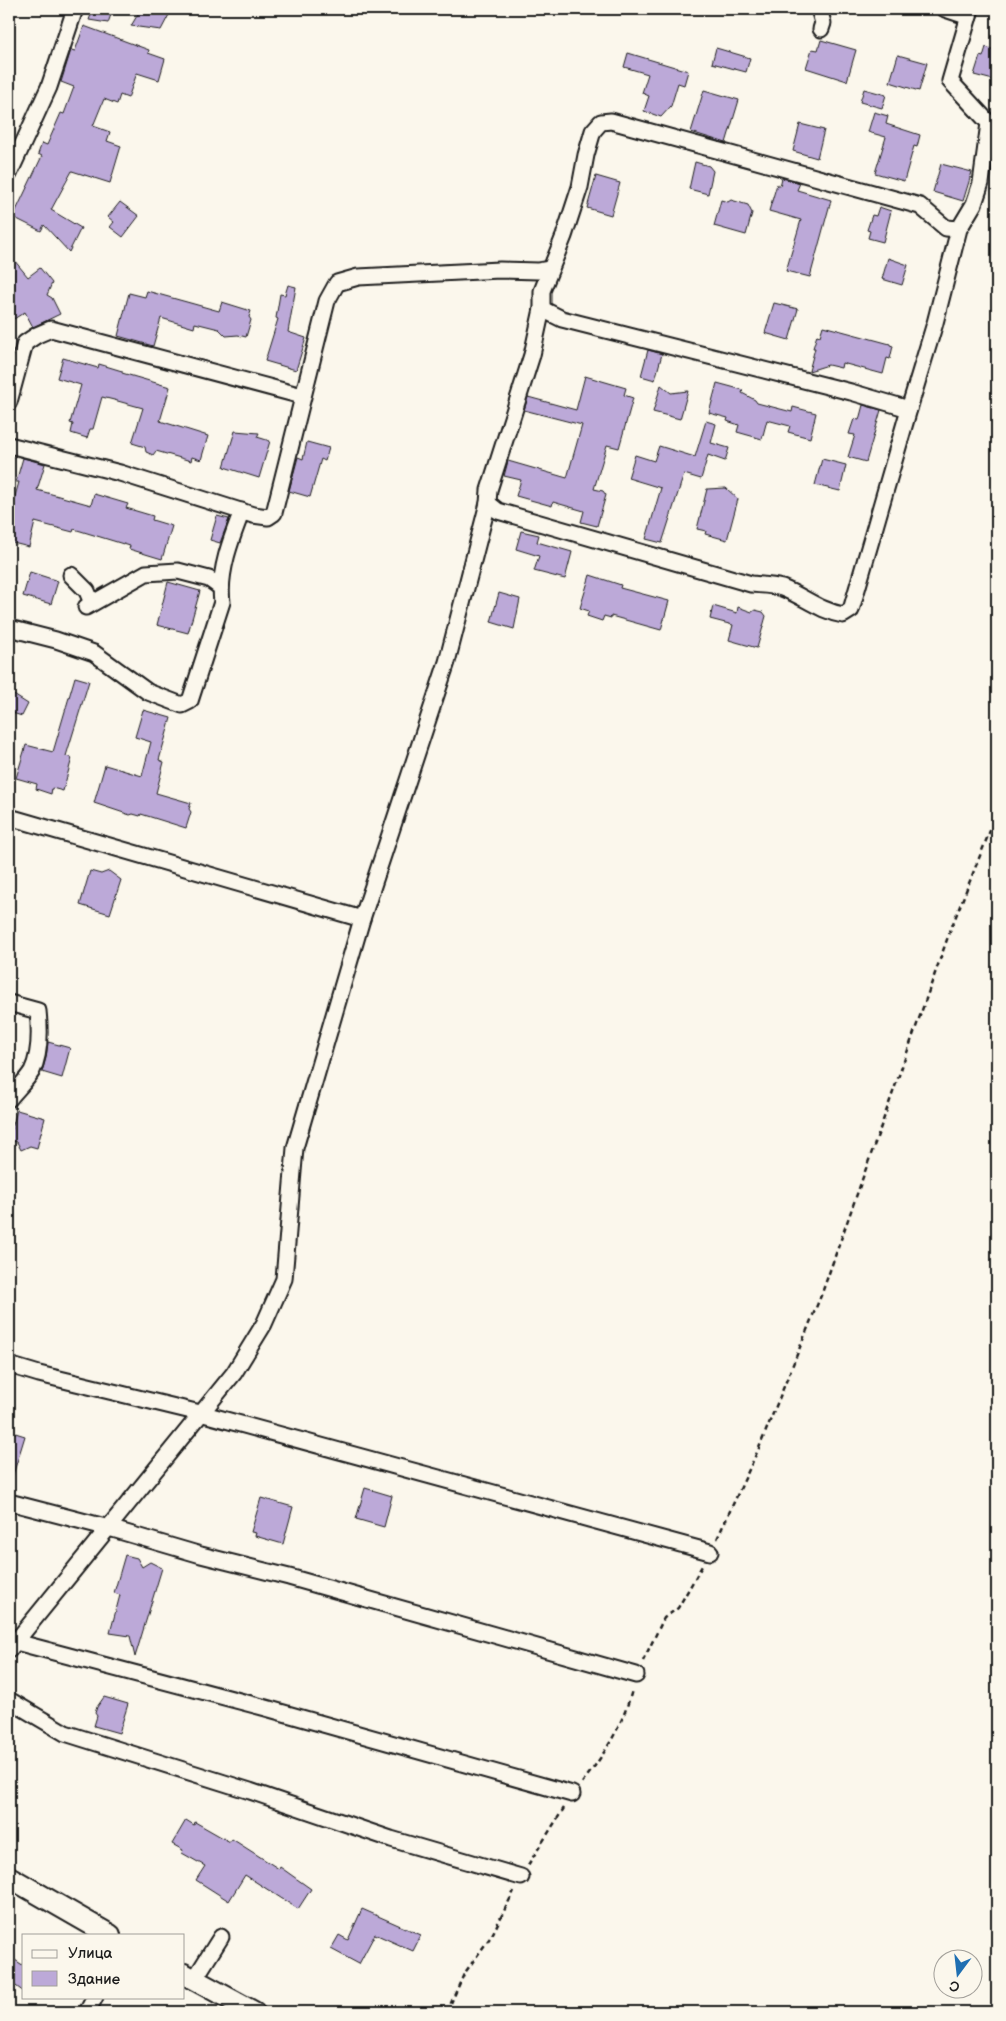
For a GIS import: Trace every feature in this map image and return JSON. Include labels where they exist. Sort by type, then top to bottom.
[{"type":"main road","points":[[9,1877],[108,1934]]},
{"type":"main road","points":[[189,1977],[254,2012]]},
{"type":"street","points":[[9,174],[49,87],[75,9]]},
{"type":"street","points":[[488,503],[498,511],[750,584],[770,585],[784,589],[815,606],[843,615],[851,610],[908,409],[935,323],[959,229],[974,204],[981,183],[981,171],[989,123],[950,81],[970,13],[944,9]]},
{"type":"street","points":[[572,1794],[266,1708],[13,1646],[239,1365],[264,1324],[284,1279],[295,1148],[362,918],[447,662],[488,503],[489,490],[532,355],[542,309],[542,291],[564,236],[580,186],[593,131],[601,122],[611,121],[920,206],[946,228],[959,229]]},
{"type":"street","points":[[9,445],[120,473],[242,511],[268,517],[274,513],[327,300],[337,283],[344,280],[368,277],[500,270],[526,272],[550,269]]},
{"type":"street","points":[[526,272],[536,275],[542,291]]},
{"type":"street","points":[[542,309],[562,319],[851,392],[908,409]]},
{"type":"street","points":[[9,402],[25,343],[51,329],[302,396]]},
{"type":"street","points":[[9,628],[56,640],[94,653],[148,692],[182,705],[190,701],[222,602],[220,587],[234,533],[242,511]]},
{"type":"street","points":[[71,575],[87,591],[89,605],[146,573],[178,571],[209,579],[220,587]]},
{"type":"street","points":[[9,817],[362,918]]},
{"type":"street","points":[[9,1003],[38,1011],[40,1026],[39,1048],[32,1071],[9,1099]]},
{"type":"street","points":[[9,1365],[200,1413],[710,1552]]},
{"type":"street","points":[[9,1502],[109,1528],[201,1555],[289,1577],[636,1675]]},
{"type":"street","points":[[9,1700],[65,1733],[250,1791],[391,1838],[521,1877]]},
{"type":"street","points":[[189,1977],[221,1937]]},
{"type":"street","points":[[87,2012],[94,1998]]},
{"type":"path","points":[[447,2012],[464,1974],[492,1935],[521,1877],[572,1794],[606,1749],[627,1709],[636,1675],[664,1618],[678,1608],[730,1512],[759,1448],[822,1293],[950,931],[997,813]]},
{"type":"building","points":[[93,9],[113,9],[108,23],[89,20]]},
{"type":"building","points":[[141,9],[172,9],[161,30],[131,26]]},
{"type":"building","points":[[84,26],[149,50],[148,53],[165,59],[159,80],[137,73],[128,98],[120,95],[117,104],[104,99],[93,126],[110,132],[107,141],[121,146],[110,183],[72,171],[51,210],[81,228],[69,252],[44,225],[41,231],[13,217],[42,156],[38,154],[42,143],[47,145],[61,113],[64,114],[74,87],[61,82],[71,50],[75,51]]},
{"type":"building","points":[[821,40],[856,50],[847,81],[806,68],[812,49],[818,50]]},
{"type":"building","points":[[986,47],[997,51],[997,81],[974,75],[980,56],[983,57]]},
{"type":"building","points":[[716,48],[750,58],[746,72],[712,63]]},
{"type":"building","points":[[628,53],[688,71],[684,85],[678,83],[671,106],[661,117],[644,111],[649,96],[642,93],[648,74],[624,67]]},
{"type":"building","points":[[898,55],[927,63],[919,91],[890,82]]},
{"type":"building","points":[[864,89],[886,95],[882,108],[860,102]]},
{"type":"building","points":[[704,90],[739,100],[726,143],[691,132]]},
{"type":"building","points":[[874,112],[888,116],[886,124],[920,135],[917,147],[914,146],[904,181],[875,173],[886,137],[868,132]]},
{"type":"building","points":[[800,124],[824,130],[817,158],[793,151]]},
{"type":"building","points":[[695,162],[709,166],[713,171],[708,194],[689,189]]},
{"type":"building","points":[[941,164],[972,172],[963,201],[933,192]]},
{"type":"building","points":[[596,176],[620,183],[611,215],[587,208]]},
{"type":"building","points":[[782,178],[800,183],[797,190],[831,200],[810,277],[786,271],[801,220],[769,211],[777,184],[780,186]]},
{"type":"building","points":[[721,200],[728,202],[731,200],[748,205],[752,213],[746,235],[714,226]]},
{"type":"building","points":[[120,202],[139,216],[123,237],[110,227],[114,222],[108,217]]},
{"type":"building","points":[[879,207],[891,211],[883,242],[868,238],[870,231],[867,230],[872,215],[876,216]]},
{"type":"building","points":[[9,254],[28,277],[40,268],[52,283],[47,295],[52,298],[60,314],[33,327],[25,312],[9,322]]},
{"type":"building","points":[[888,258],[908,265],[902,285],[882,279]]},
{"type":"building","points":[[288,285],[296,287],[288,332],[306,338],[296,370],[265,361],[278,319],[276,318],[280,294],[285,295]]},
{"type":"building","points":[[147,291],[219,311],[222,302],[251,311],[249,317],[251,320],[246,337],[238,335],[226,336],[219,329],[195,323],[194,328],[161,318],[153,346],[118,336],[129,293],[145,297]]},
{"type":"building","points":[[774,303],[798,309],[789,340],[765,333]]},
{"type":"building","points":[[823,326],[893,346],[890,359],[887,358],[883,374],[842,363],[841,368],[828,365],[809,371],[817,335],[820,336]]},
{"type":"building","points":[[648,350],[662,354],[655,380],[641,376]]},
{"type":"building","points":[[63,358],[98,368],[99,364],[170,387],[160,421],[208,436],[201,460],[192,457],[191,461],[156,451],[153,455],[146,452],[145,447],[132,443],[143,408],[102,397],[93,429],[90,429],[87,438],[71,433],[73,424],[70,423],[81,385],[57,378]]},
{"type":"building","points":[[585,376],[626,388],[624,395],[633,398],[619,448],[607,445],[594,489],[603,491],[606,495],[597,526],[581,522],[584,511],[553,502],[552,506],[516,496],[521,480],[504,476],[508,461],[567,478],[582,425],[524,410],[528,397],[576,410]]},
{"type":"building","points":[[717,383],[743,390],[742,393],[757,403],[792,412],[793,407],[816,413],[810,438],[788,432],[790,426],[767,420],[762,439],[737,432],[739,425],[727,421],[728,418],[709,413]]},
{"type":"building","points":[[661,385],[671,393],[688,391],[680,419],[653,412]]},
{"type":"building","points":[[863,405],[881,410],[866,462],[848,457],[855,435],[849,434],[854,419],[859,420]]},
{"type":"building","points":[[706,421],[716,424],[711,443],[729,448],[725,461],[708,455],[701,479],[684,474],[662,543],[646,539],[661,488],[628,478],[635,455],[654,461],[659,446],[695,457]]},
{"type":"building","points":[[235,431],[259,433],[257,437],[270,441],[259,478],[224,467]]},
{"type":"building","points":[[307,442],[329,448],[325,461],[321,459],[310,497],[289,491],[298,457],[303,459]]},
{"type":"building","points":[[23,458],[45,464],[37,490],[91,505],[94,494],[128,504],[126,508],[153,516],[152,520],[172,526],[162,559],[129,549],[130,546],[74,529],[73,532],[35,522],[29,547],[9,542],[9,509],[11,510],[19,482],[16,482]]},
{"type":"building","points":[[822,459],[846,465],[840,491],[815,485]]},
{"type":"building","points":[[726,488],[738,499],[727,540],[705,534],[706,531],[697,529],[707,489]]},
{"type":"building","points":[[217,516],[229,519],[220,543],[210,540]]},
{"type":"building","points":[[521,531],[539,535],[537,542],[572,552],[565,579],[534,571],[539,556],[516,549]]},
{"type":"building","points":[[30,572],[58,581],[51,604],[23,596]]},
{"type":"building","points":[[590,575],[621,585],[620,588],[669,601],[661,630],[611,616],[611,618],[604,616],[602,621],[587,616],[589,611],[580,608]]},
{"type":"building","points":[[168,582],[200,591],[188,633],[157,625]]},
{"type":"building","points":[[499,593],[520,599],[514,629],[491,622]]},
{"type":"building","points":[[713,606],[737,613],[738,607],[752,612],[755,610],[763,612],[766,616],[757,648],[729,640],[733,625],[710,619]]},
{"type":"building","points":[[75,677],[89,681],[66,756],[72,758],[63,791],[52,788],[51,794],[36,789],[37,784],[16,778],[26,745],[53,752]]},
{"type":"building","points":[[9,692],[28,704],[22,716],[9,712]]},
{"type":"building","points":[[143,710],[171,718],[159,760],[164,762],[156,793],[191,803],[189,809],[191,812],[186,828],[141,814],[140,816],[130,815],[94,803],[105,765],[142,776],[151,742],[135,737]]},
{"type":"building","points":[[90,871],[101,874],[109,871],[121,880],[110,914],[80,905]]},
{"type":"building","points":[[48,1042],[70,1048],[62,1078],[42,1072]]},
{"type":"building","points":[[17,1110],[45,1118],[37,1148],[30,1146],[21,1150],[17,1142],[9,1140]]},
{"type":"building","points":[[9,1431],[25,1436],[12,1478],[9,1478]]},
{"type":"building","points":[[365,1488],[392,1496],[384,1527],[356,1519]]},
{"type":"building","points":[[261,1498],[293,1507],[283,1544],[255,1536],[256,1533],[251,1532]]},
{"type":"building","points":[[125,1555],[137,1558],[142,1567],[150,1562],[162,1568],[135,1657],[130,1636],[110,1633],[120,1595],[114,1593]]},
{"type":"building","points":[[104,1697],[128,1704],[119,1733],[94,1726],[97,1707]]},
{"type":"building","points":[[186,1820],[194,1825],[195,1822],[230,1842],[232,1839],[279,1869],[280,1867],[311,1889],[298,1909],[245,1875],[229,1901],[196,1880],[205,1866],[182,1853],[183,1850],[172,1844]]},
{"type":"building","points":[[362,1909],[421,1935],[413,1951],[375,1934],[359,1964],[331,1949],[339,1935],[348,1940]]},
{"type":"building","points":[[9,1956],[22,1965],[22,1991],[9,1981]]}]
